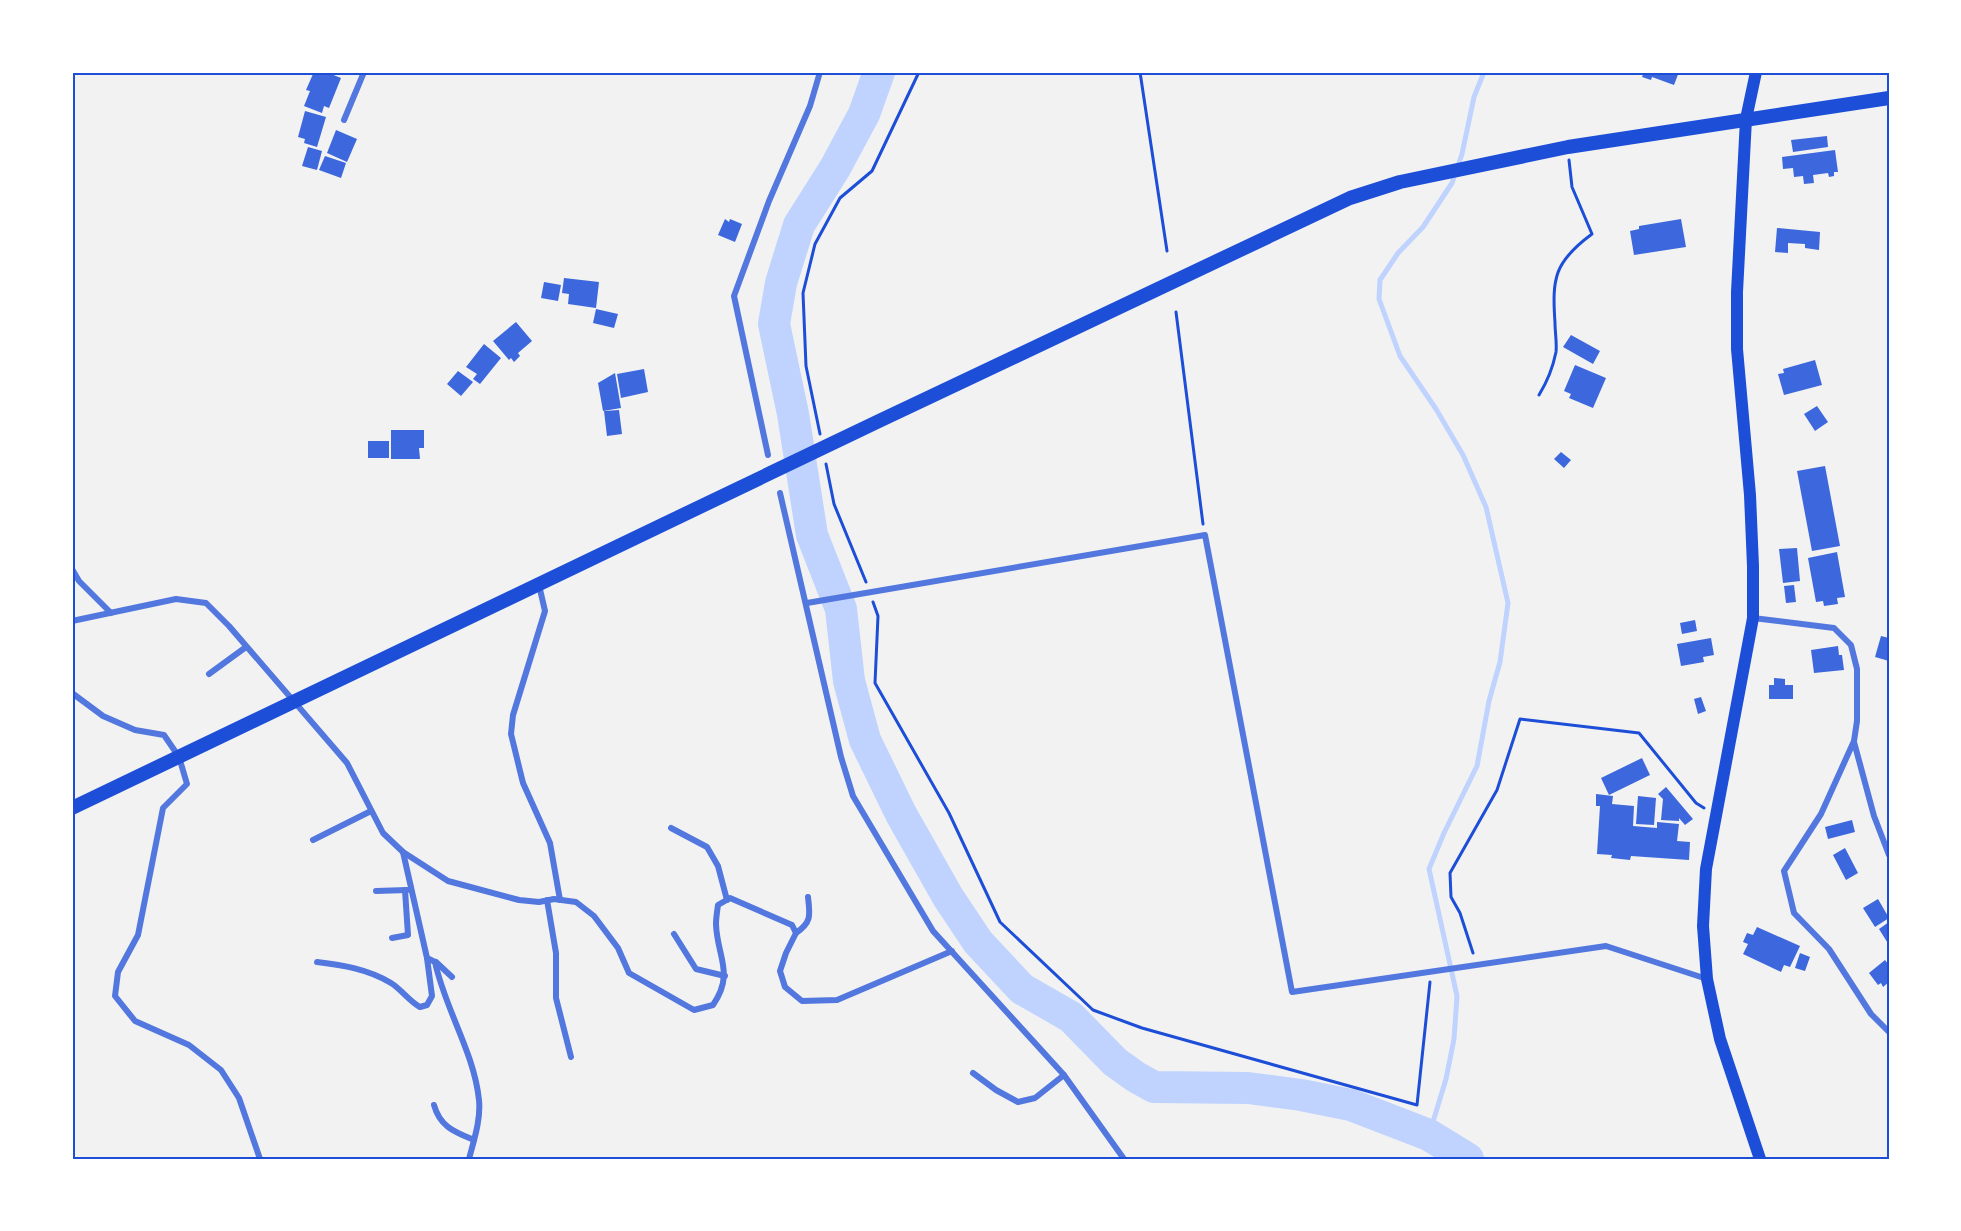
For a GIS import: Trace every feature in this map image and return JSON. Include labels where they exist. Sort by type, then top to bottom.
[{"type":"main road","points":[[1756,72],[1746,119],[1739,241],[1737,349],[1750,495],[1753,618],[1706,869],[1703,915],[1707,979],[1720,1039],[1760,1159]]},
{"type":"main road","points":[[72,808],[635,537],[1350,198],[1400,182],[1446,171],[1568,147],[1889,98]]},
{"type":"street","points":[[344,120],[364,72]]},
{"type":"street","points":[[768,455],[734,296],[768,201],[810,106],[820,72]]},
{"type":"street","points":[[780,493],[841,758],[853,796],[933,931],[1064,1075],[1124,1159]]},
{"type":"street","points":[[807,603],[1205,535],[1292,992],[1606,946],[1707,979]]},
{"type":"street","points":[[72,569],[79,581],[111,613]]},
{"type":"street","points":[[539,584],[545,611],[513,715],[511,734],[523,783],[550,843],[560,900]]},
{"type":"street","points":[[72,621],[176,600],[206,603],[229,626],[347,763],[382,833],[403,852],[448,881],[519,900],[576,902],[594,916],[618,948],[629,973],[694,1010],[713,1005],[721,993],[725,976],[716,925],[718,905],[730,898],[792,925],[796,933]]},
{"type":"street","points":[[1753,618],[1834,628],[1851,645],[1857,669],[1857,721],[1854,741],[1821,814],[1784,871],[1794,913],[1829,949],[1871,1014],[1889,1032]]},
{"type":"street","points":[[208,674],[246,647]]},
{"type":"street","points":[[72,693],[103,716],[135,730],[164,735],[179,757],[187,784],[163,808],[138,935],[118,972],[114,996],[135,1021],[189,1045],[221,1070],[239,1098],[260,1159]]},
{"type":"street","points":[[1854,741],[1874,816],[1889,855]]},
{"type":"street","points":[[313,840],[372,811]]},
{"type":"street","points":[[671,828],[707,847],[718,866],[727,900]]},
{"type":"street","points":[[392,938],[408,935],[408,890],[403,852]]},
{"type":"street","points":[[376,891],[408,890]]},
{"type":"street","points":[[317,962],[374,974],[393,984],[412,1003],[420,1007],[427,1005],[432,996],[427,958],[408,890]]},
{"type":"street","points":[[808,897],[810,915],[806,927],[796,933],[780,971],[785,987],[802,1001],[837,1000],[952,951]]},
{"type":"street","points":[[548,900],[556,953],[556,998],[571,1057]]},
{"type":"street","points":[[674,934],[696,969],[725,976]]},
{"type":"street","points":[[427,958],[452,977]]},
{"type":"street","points":[[435,962],[441,987],[470,1062],[479,1101],[469,1159]]},
{"type":"street","points":[[973,1073],[996,1090],[1018,1102],[1035,1098],[1064,1075]]},
{"type":"street","points":[[434,1106],[437,1117],[449,1130],[474,1140]]},
{"type":"path","points":[[820,435],[806,366],[803,293],[815,244],[840,198],[872,171],[919,72]]},
{"type":"path","points":[[1140,72],[1167,251]]},
{"type":"path","points":[[1539,395],[1548,380],[1556,350],[1553,294],[1558,270],[1571,250],[1592,234],[1572,187],[1568,147]]},
{"type":"path","points":[[1176,312],[1205,535]]},
{"type":"path","points":[[825,458],[834,504],[878,616],[874,683],[949,813],[1000,922],[1093,1010],[1142,1028],[1417,1106],[1431,972]]},
{"type":"path","points":[[1478,965],[1460,914],[1450,897],[1450,873],[1497,790],[1520,719],[1639,733],[1696,803],[1716,814]]},
{"type":"building","points":[[317,72],[326,72],[341,78],[329,108],[324,106],[322,113],[304,106],[310,91],[306,90],[313,74],[316,75]]},
{"type":"building","points":[[1644,72],[1679,72],[1674,85],[1652,77],[1651,80],[1642,77]]},
{"type":"building","points":[[305,111],[326,117],[317,147],[304,143],[305,139],[298,137]]},
{"type":"building","points":[[336,130],[357,139],[347,162],[327,153]]},
{"type":"building","points":[[1827,136],[1828,147],[1793,152],[1791,140]]},
{"type":"building","points":[[308,147],[322,151],[317,170],[302,166]]},
{"type":"building","points":[[1835,150],[1838,172],[1834,172],[1834,176],[1829,177],[1828,173],[1813,175],[1814,183],[1804,184],[1803,176],[1794,177],[1793,168],[1783,169],[1782,157]]},
{"type":"building","points":[[325,156],[346,163],[341,178],[319,170]]},
{"type":"building","points":[[725,219],[742,224],[735,242],[718,235]]},
{"type":"building","points":[[1681,219],[1686,247],[1634,255],[1630,231],[1639,229],[1639,226]]},
{"type":"building","points":[[1777,228],[1820,232],[1819,250],[1805,248],[1805,244],[1788,243],[1788,253],[1775,252]]},
{"type":"building","points":[[564,278],[599,282],[596,308],[568,304],[569,294],[562,293]]},
{"type":"building","points":[[544,282],[561,285],[558,301],[541,298]]},
{"type":"building","points":[[596,309],[618,314],[614,328],[593,323]]},
{"type":"building","points":[[516,322],[532,341],[518,353],[520,356],[514,362],[511,358],[509,360],[493,341]]},
{"type":"building","points":[[1571,335],[1600,351],[1593,364],[1563,347]]},
{"type":"building","points":[[484,344],[501,358],[480,384],[473,379],[477,374],[466,367]]},
{"type":"building","points":[[1815,360],[1822,385],[1784,395],[1778,374],[1784,373],[1783,369]]},
{"type":"building","points":[[1575,365],[1606,378],[1593,408],[1569,398],[1571,394],[1564,391]]},
{"type":"building","points":[[644,369],[648,392],[621,398],[617,374]]},
{"type":"building","points":[[458,371],[473,382],[461,396],[447,384]]},
{"type":"building","points":[[615,373],[621,408],[603,411],[598,383]]},
{"type":"building","points":[[1817,406],[1828,422],[1815,431],[1804,414]]},
{"type":"building","points":[[619,410],[622,434],[607,436],[604,411]]},
{"type":"building","points":[[391,430],[424,430],[424,448],[419,448],[420,459],[391,459]]},
{"type":"building","points":[[368,441],[389,441],[389,458],[368,458]]},
{"type":"building","points":[[1561,452],[1571,460],[1564,468],[1554,459]]},
{"type":"building","points":[[1825,466],[1840,546],[1812,551],[1797,471]]},
{"type":"building","points":[[1797,548],[1800,581],[1783,583],[1779,549]]},
{"type":"building","points":[[1837,552],[1845,597],[1837,598],[1838,604],[1824,606],[1823,601],[1816,602],[1808,558]]},
{"type":"building","points":[[1794,585],[1796,602],[1786,603],[1784,586]]},
{"type":"building","points":[[1695,620],[1697,631],[1682,634],[1680,623]]},
{"type":"building","points":[[1881,636],[1889,638],[1889,661],[1875,657]]},
{"type":"building","points":[[1711,638],[1714,655],[1703,657],[1704,662],[1681,666],[1677,644]]},
{"type":"building","points":[[1838,646],[1844,670],[1814,673],[1811,650]]},
{"type":"building","points":[[1774,678],[1785,679],[1785,685],[1793,685],[1793,699],[1769,699],[1769,685],[1774,685]]},
{"type":"building","points":[[1701,697],[1706,711],[1698,714],[1694,699]]},
{"type":"building","points":[[1642,758],[1650,775],[1609,795],[1601,778]]},
{"type":"building","points":[[1666,787],[1693,819],[1685,825],[1679,818],[1679,821],[1661,820],[1663,799],[1658,794]]},
{"type":"building","points":[[1596,794],[1613,796],[1612,804],[1634,806],[1633,826],[1657,828],[1657,822],[1679,824],[1677,841],[1690,842],[1689,860],[1631,856],[1630,860],[1597,854],[1600,806],[1596,806]]},
{"type":"building","points":[[1638,796],[1656,798],[1654,825],[1636,824]]},
{"type":"building","points":[[1852,820],[1855,832],[1828,839],[1825,827]]},
{"type":"building","points":[[1845,848],[1858,873],[1846,880],[1833,855]]},
{"type":"building","points":[[1878,899],[1889,918],[1875,927],[1863,908]]},
{"type":"building","points":[[1889,922],[1889,945],[1879,929]]},
{"type":"building","points":[[1757,927],[1800,946],[1790,967],[1784,965],[1781,972],[1743,954],[1748,944],[1743,942],[1747,933],[1753,935]]},
{"type":"building","points":[[1800,953],[1810,957],[1805,971],[1795,968]]},
{"type":"building","points":[[1885,960],[1889,965],[1889,982],[1883,987],[1881,983],[1878,985],[1869,973]]},
{"type":"waterway","points":[[879,72],[864,114],[835,168],[799,225],[781,283],[774,324],[793,414],[812,535],[841,609],[849,681],[865,740],[901,814],[948,897],[978,942],[1022,989],[1071,1017],[1115,1062],[1136,1077],[1154,1087],[1248,1088],[1351,1105],[1429,1135],[1468,1159]]},
{"type":"waterway","points":[[1429,1135],[1446,1079],[1454,1039],[1457,996],[1429,869],[1477,766],[1489,701],[1500,662],[1508,603],[1486,507],[1463,455],[1436,409],[1400,356],[1379,299],[1380,280],[1398,253],[1423,227],[1452,183],[1462,154],[1474,97],[1484,72]]}]
